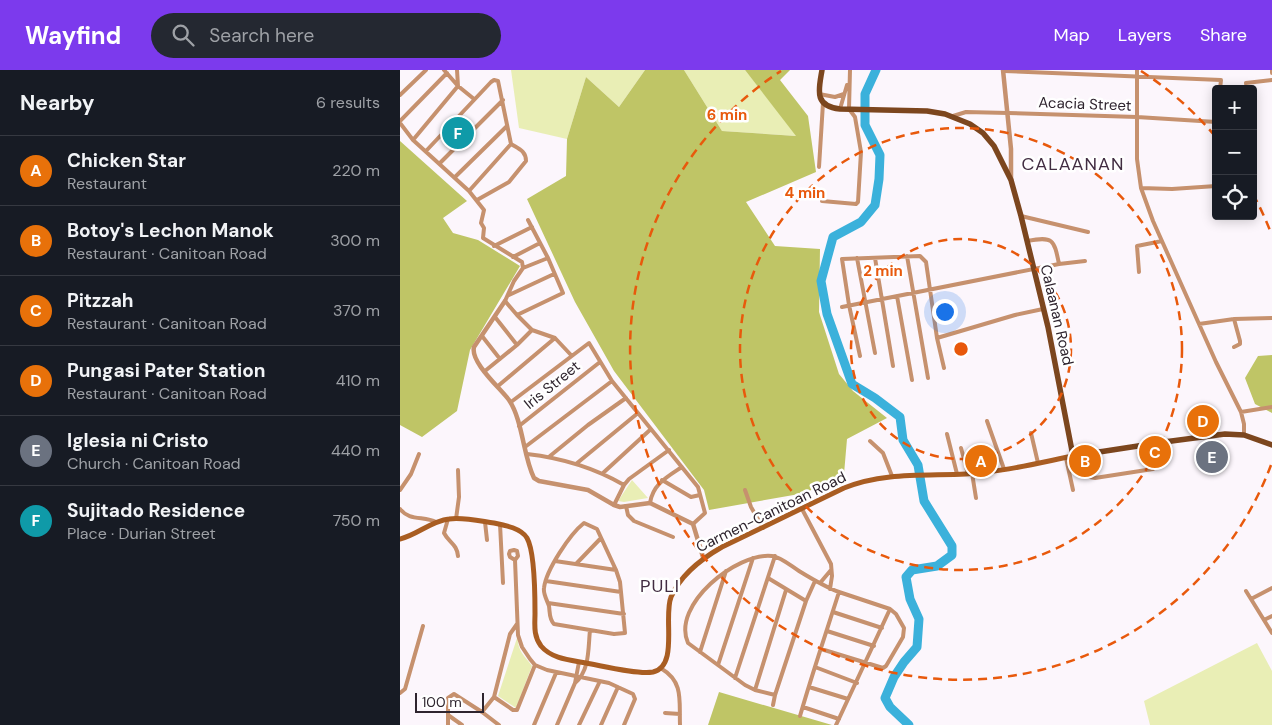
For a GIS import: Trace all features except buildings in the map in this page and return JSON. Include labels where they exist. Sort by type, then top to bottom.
[{"type":"main road","points":[[822,70],[819,94],[823,103]]},
{"type":"main road","name":"Calaanan Road","points":[[823,103],[829,107],[840,109],[927,112],[953,116],[970,124],[989,139],[1000,154],[1011,180],[1021,216],[1076,456]]},
{"type":"main road","points":[[1076,456],[1225,434],[1244,435],[1272,444]]},
{"type":"main road","name":"Carmen-Canitoan Road","points":[[662,669],[668,651],[668,616],[671,596],[686,574],[703,557],[761,526],[866,481],[892,476],[970,474],[1076,456]]},
{"type":"main road","points":[[400,539],[436,522],[448,519],[500,524],[518,530],[527,538],[530,544],[535,598],[535,632],[543,647],[552,655],[579,662],[646,673],[662,669]]},
{"type":"street","points":[[400,95],[426,70]]},
{"type":"street","points":[[413,140],[458,86],[457,70]]},
{"type":"street","points":[[840,109],[850,70]]},
{"type":"street","points":[[1137,70],[1137,159],[1141,188],[1162,241],[1240,412],[1244,424],[1244,435]]},
{"type":"street","points":[[1011,180],[1012,163],[1004,71],[1221,80],[1220,85]]},
{"type":"street","points":[[474,99],[458,86],[446,72],[400,122],[413,140],[455,177],[477,200],[484,210],[481,223],[484,228],[483,238],[522,262],[523,268]]},
{"type":"street","points":[[426,151],[474,99],[494,80],[498,81],[511,144],[525,154],[526,161],[509,182],[477,200]]},
{"type":"street","points":[[1246,85],[1246,83],[1272,80]]},
{"type":"street","points":[[822,201],[856,204],[858,202],[861,152],[848,81]]},
{"type":"street","points":[[819,94],[835,97],[844,94]]},
{"type":"street","points":[[440,163],[503,100]]},
{"type":"street","points":[[819,167],[823,103]]},
{"type":"street","name":"Acacia Street","points":[[953,116],[966,112],[1136,117],[1212,122]]},
{"type":"street","points":[[455,177],[507,126]]},
{"type":"street","points":[[469,191],[511,144]]},
{"type":"street","points":[[1141,188],[1172,189],[1212,186]]},
{"type":"street","points":[[1021,216],[1088,232]]},
{"type":"street","points":[[516,316],[563,293],[548,258],[528,220]]},
{"type":"street","points":[[494,246],[532,227]]},
{"type":"street","points":[[1027,241],[1048,239],[1055,246],[1059,264]]},
{"type":"street","points":[[1139,272],[1137,246],[1162,241]]},
{"type":"street","points":[[514,257],[540,244]]},
{"type":"street","points":[[907,256],[928,378]]},
{"type":"street","points":[[860,356],[841,260],[920,256],[926,260],[937,338],[944,368]]},
{"type":"street","points":[[548,258],[523,268],[514,281],[506,301],[473,350],[476,359],[485,372],[511,402],[532,474],[536,480],[588,490],[620,507],[650,504],[693,524],[703,557]]},
{"type":"street","points":[[858,258],[875,353]]},
{"type":"street","points":[[875,258],[893,366]]},
{"type":"street","points":[[842,307],[1059,264],[1085,261]]},
{"type":"street","points":[[509,295],[554,274]]},
{"type":"street","points":[[897,296],[912,380]]},
{"type":"street","points":[[506,301],[516,316],[532,330],[555,338],[571,355]]},
{"type":"street","points":[[937,338],[1015,315],[1043,309]]},
{"type":"street","points":[[495,317],[517,345]]},
{"type":"street","points":[[1199,324],[1234,319],[1272,318]]},
{"type":"street","points":[[1234,319],[1240,341],[1240,344],[1234,347]]},
{"type":"street","points":[[485,372],[532,330]]},
{"type":"street","points":[[482,336],[500,359]]},
{"type":"street","points":[[498,386],[555,338]]},
{"type":"street","points":[[511,402],[589,342],[612,381],[698,487],[705,513],[693,524]]},
{"type":"street","name":"Iris Street","points":[[519,426],[600,362]]},
{"type":"street","points":[[525,447],[612,381]]},
{"type":"street","points":[[550,456],[588,425],[626,398]]},
{"type":"street","points":[[1240,412],[1272,407]]},
{"type":"street","points":[[576,464],[638,413]]},
{"type":"street","points":[[987,421],[1004,469]]},
{"type":"street","points":[[603,473],[651,429]]},
{"type":"street","points":[[1031,433],[1038,463]]},
{"type":"street","points":[[947,434],[957,474]]},
{"type":"street","points":[[870,441],[883,453],[892,476]]},
{"type":"street","points":[[1076,456],[1082,472],[1088,477],[1095,478],[1153,469],[1149,444]]},
{"type":"street","points":[[961,448],[976,498]]},
{"type":"street","points":[[614,505],[629,479],[669,450]]},
{"type":"street","points":[[400,490],[411,474],[419,454]]},
{"type":"street","points":[[527,454],[550,456],[576,464],[603,473],[624,485]]},
{"type":"street","points":[[1066,458],[1073,490]]},
{"type":"street","points":[[650,504],[656,486],[682,467]]},
{"type":"street","points":[[456,519],[459,497],[458,470]]},
{"type":"street","points":[[662,480],[691,497],[700,494]]},
{"type":"street","points":[[745,490],[761,526],[788,506]]},
{"type":"street","points":[[626,506],[628,515],[634,521],[673,537]]},
{"type":"street","points":[[802,509],[829,559],[831,570],[830,588]]},
{"type":"street","points":[[400,510],[408,517],[430,519],[436,522]]},
{"type":"street","points":[[448,519],[444,534],[456,546],[458,556]]},
{"type":"street","points":[[485,522],[487,540]]},
{"type":"street","points":[[584,522],[597,529],[620,582],[625,633],[614,634],[552,623],[544,589],[555,561],[558,554],[584,522]]},
{"type":"street","points":[[500,524],[503,583]]},
{"type":"street","points":[[576,564],[601,538]]},
{"type":"street","points":[[735,678],[775,556]]},
{"type":"street","points":[[775,695],[755,690],[735,678],[687,641],[687,615],[707,587],[733,566],[753,558],[775,556],[830,588],[890,609],[896,614],[904,628],[903,637],[885,668],[821,649]]},
{"type":"street","points":[[718,665],[753,558]]},
{"type":"street","points":[[514,560],[517,624],[522,647],[536,664],[556,673],[600,681],[633,694],[635,696],[624,725]]},
{"type":"street","points":[[555,561],[616,570]]},
{"type":"street","points":[[700,652],[726,570]]},
{"type":"street","points":[[820,583],[831,570]]},
{"type":"street","points":[[768,578],[806,601]]},
{"type":"street","points":[[546,581],[621,592]]},
{"type":"street","points":[[773,705],[806,601],[815,581]]},
{"type":"street","points":[[1251,599],[1272,588]]},
{"type":"street","points":[[755,690],[786,590]]},
{"type":"street","points":[[1246,591],[1272,633]]},
{"type":"street","points":[[800,716],[840,592]]},
{"type":"street","points":[[548,603],[624,614]]},
{"type":"street","points":[[836,725],[890,609]]},
{"type":"street","points":[[833,612],[882,628]]},
{"type":"street","points":[[1264,620],[1272,616]]},
{"type":"street","points":[[482,712],[494,697],[510,634],[517,624]]},
{"type":"street","points":[[400,693],[405,689],[423,626]]},
{"type":"street","points":[[575,683],[582,677],[587,663],[590,630]]},
{"type":"street","points":[[827,631],[874,646]]},
{"type":"street","points":[[557,725],[575,683],[579,662]]},
{"type":"street","points":[[494,697],[513,710],[517,710],[536,664]]},
{"type":"street","points":[[816,667],[857,683]]},
{"type":"street","points":[[662,669],[672,676],[678,687],[680,725]]},
{"type":"street","points":[[534,725],[556,673]]},
{"type":"street","points":[[579,725],[600,681]]},
{"type":"street","points":[[601,725],[618,687]]},
{"type":"street","points":[[809,687],[848,699]]},
{"type":"street","points":[[448,725],[448,698],[454,694],[499,725]]},
{"type":"street","points":[[803,707],[839,719]]},
{"type":"street","points":[[665,714],[680,714]]},
{"type":"street","points":[[448,715],[462,725]]},
{"type":"green space","points":[[511,70],[645,70],[619,107],[586,77],[567,139],[519,128]]},
{"type":"green space","points":[[645,70],[684,70],[722,131],[796,136],[745,70],[790,70],[780,80],[808,116],[816,172],[746,202],[775,246],[820,249],[819,312],[839,374],[853,391],[887,418],[847,439],[844,474],[805,493],[709,510],[704,490],[614,371],[575,302],[527,199],[566,176],[567,139],[586,77],[619,107]]},
{"type":"green space","points":[[684,70],[745,70],[797,136],[722,131]]},
{"type":"green space","points":[[400,141],[467,201],[443,218],[453,233],[478,240],[520,266],[470,350],[457,411],[422,437],[400,425]]},
{"type":"green space","points":[[1272,355],[1272,413],[1255,404],[1245,378],[1258,356]]},
{"type":"green space","points":[[632,480],[648,498],[624,502],[618,501]]},
{"type":"green space","points":[[518,635],[520,649],[532,666],[516,708],[498,696]]},
{"type":"green space","points":[[1257,643],[1272,671],[1272,725],[1150,725],[1144,701]]},
{"type":"green space","points":[[719,692],[832,725],[708,725]]},
{"type":"waterway","points":[[876,70],[865,94],[865,125],[880,155],[875,205],[861,222],[833,237],[821,281],[827,314],[852,384],[900,417],[903,440],[918,465],[924,501],[952,546],[952,555],[937,566],[912,570],[906,577],[910,599],[919,619],[917,647],[894,677],[885,698],[890,707],[909,725]]},
{"type":"place","name":"Sujitado Residence","points":[[458,133]]},
{"type":"place","name":"Pungasi Pater Station","points":[[1203,421]]},
{"type":"place","name":"Pitzzah","points":[[1155,452]]},
{"type":"place","name":"Iglesia ni Cristo","points":[[1212,457]]},
{"type":"place","name":"Chicken Star","points":[[981,461]]},
{"type":"place","name":"Botoy's Lechon Manok","points":[[1085,461]]},
{"type":"district","name":"CALAANAN","points":[[1073,164]]},
{"type":"district","name":"PULI","points":[[660,586]]}]
